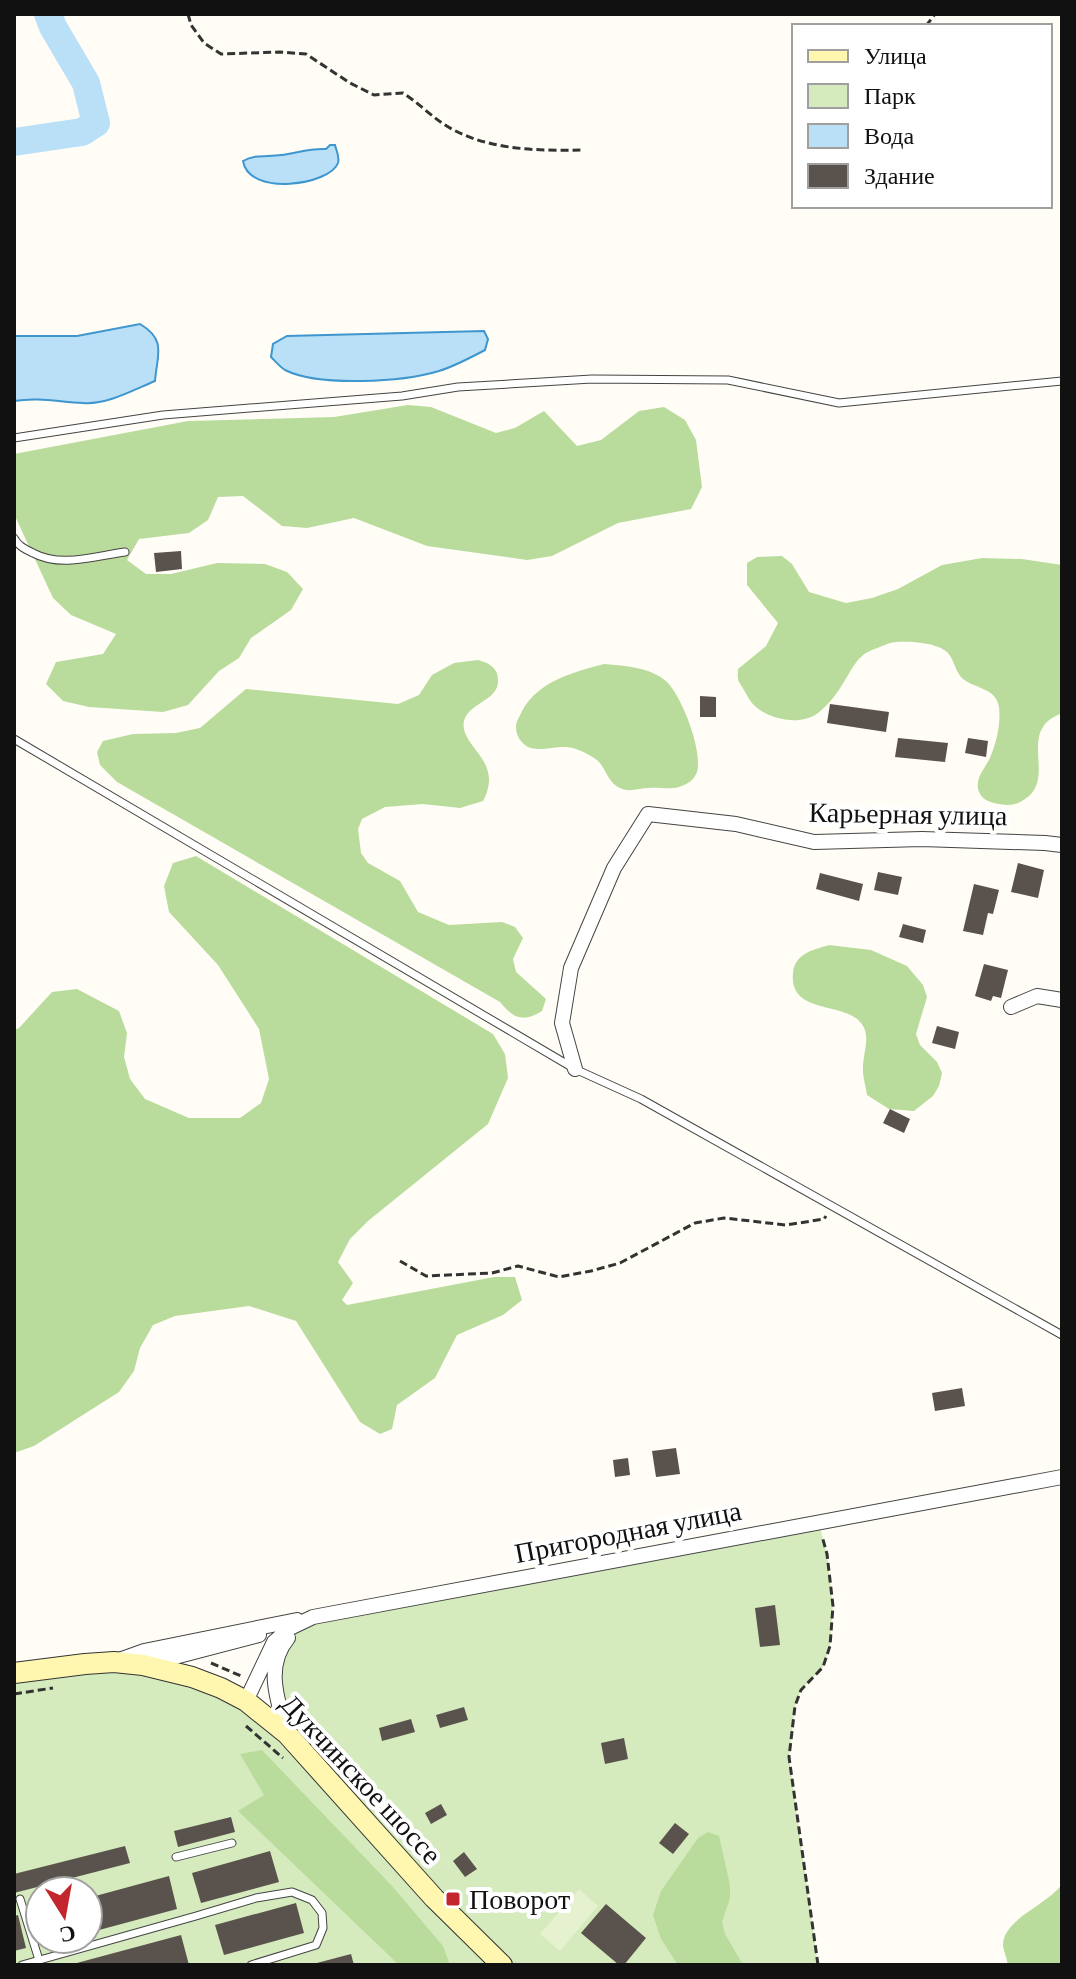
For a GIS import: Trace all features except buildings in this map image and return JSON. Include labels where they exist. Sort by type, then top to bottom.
[{"type":"street","name":"Карьерная улица","points":[[575,1069],[562,1023],[571,968],[614,868],[648,814],[736,824],[814,842],[922,839],[1062,845]]},
{"type":"street","points":[[1011,1007],[1037,996],[1062,1000]]},
{"type":"street","name":"Пригородная улица","points":[[246,1701],[274,1642],[290,1628],[313,1617],[1062,1477]]},
{"type":"street","points":[[114,1662],[159,1647],[313,1617]]},
{"type":"street","points":[[143,1665],[247,1639],[313,1617]]},
{"type":"street","points":[[287,1734],[274,1670],[286,1641],[313,1617]]},
{"type":"street","name":"Дукчинское шоссе","points":[[14,1673],[64,1665],[114,1662],[143,1665],[192,1677],[246,1701],[287,1734],[434,1898],[502,1965]]},
{"type":"lane","points":[[14,438],[163,415],[402,396],[458,387],[592,379],[728,380],[839,403],[1062,381]]},
{"type":"lane","points":[[14,538],[17,545],[45,560],[65,561],[125,552]]},
{"type":"lane","points":[[14,739],[575,1069],[641,1099],[1062,1335]]},
{"type":"lane","points":[[176,1857],[232,1843]]},
{"type":"lane","points":[[22,1965],[256,1898],[292,1892],[312,1900],[322,1913],[323,1928],[316,1945],[251,1965]]},
{"type":"lane","points":[[20,1899],[39,1960]]},
{"type":"lane","points":[[53,1956],[57,1965]]},
{"type":"path","points":[[188,14],[191,25],[204,43],[221,54],[306,54],[374,95],[403,93],[444,124],[486,143],[540,151],[581,150]]},
{"type":"path","points":[[400,1261],[426,1276],[492,1273],[518,1266],[559,1277],[620,1263],[695,1223],[724,1218],[786,1225],[824,1219],[833,1207]]},
{"type":"path","points":[[818,1965],[789,1757],[795,1706],[801,1690],[823,1667],[830,1646],[833,1606],[827,1554],[819,1523]]},
{"type":"path","points":[[14,1694],[54,1688]]},
{"type":"path","points":[[246,1726],[285,1760]]},
{"type":"green space","points":[[408,405],[431,407],[496,433],[515,428],[544,411],[577,446],[601,440],[639,411],[664,407],[685,420],[696,440],[702,487],[691,509],[618,523],[552,556],[527,560],[427,546],[354,518],[307,528],[282,526],[243,496],[218,497],[208,520],[189,533],[139,539],[127,560],[146,574],[171,574],[217,563],[265,564],[287,572],[303,589],[291,610],[251,638],[239,658],[219,671],[188,705],[163,712],[89,707],[63,701],[46,684],[56,662],[103,654],[116,634],[71,615],[53,598],[14,514],[14,454],[188,421],[334,417]]},
{"type":"green space","points":[[782,556],[792,564],[809,592],[846,603],[898,589],[942,565],[982,558],[1022,559],[1062,565],[1062,713],[1047,722],[1039,736],[1038,778],[1029,796],[1018,803],[1006,805],[990,802],[980,793],[979,779],[992,754],[997,735],[999,707],[990,692],[963,679],[948,653],[937,646],[896,642],[866,653],[854,665],[831,700],[811,717],[786,720],[762,712],[754,705],[739,682],[738,669],[766,646],[778,623],[747,585],[747,563],[757,557]]},
{"type":"green space","points":[[478,660],[489,664],[498,676],[494,693],[472,710],[464,721],[468,739],[489,775],[483,801],[460,808],[423,804],[385,807],[362,819],[358,829],[361,853],[368,863],[400,881],[418,912],[449,925],[502,922],[515,927],[523,938],[513,959],[516,972],[546,999],[542,1011],[529,1017],[514,1015],[500,1002],[117,782],[100,765],[97,752],[103,741],[133,734],[176,733],[200,728],[246,689],[398,704],[419,695],[432,675],[454,663]]},
{"type":"green space","points":[[604,664],[646,670],[661,677],[673,689],[690,725],[697,751],[697,772],[690,781],[675,788],[623,789],[613,783],[597,760],[584,752],[570,747],[534,749],[521,741],[517,723],[537,692],[558,679]]},
{"type":"green space","points":[[196,856],[493,1034],[505,1054],[508,1078],[488,1124],[350,1239],[338,1262],[353,1283],[342,1300],[347,1305],[494,1277],[515,1277],[522,1300],[503,1315],[457,1335],[435,1378],[397,1405],[392,1429],[380,1434],[360,1422],[296,1321],[249,1306],[175,1316],[153,1325],[140,1348],[134,1371],[119,1392],[34,1446],[14,1453],[14,1030],[52,992],[77,989],[119,1011],[127,1033],[124,1057],[130,1079],[145,1099],[189,1118],[240,1118],[261,1103],[269,1079],[259,1029],[218,965],[169,912],[164,886],[173,863]]},
{"type":"green space","points":[[829,945],[871,950],[907,966],[923,985],[927,997],[916,1034],[920,1045],[937,1062],[942,1073],[933,1096],[914,1111],[889,1109],[867,1095],[863,1071],[866,1034],[861,1023],[853,1016],[808,1001],[794,986],[793,973],[797,961],[806,953]]},
{"type":"green space","points":[[819,1523],[827,1554],[833,1606],[830,1646],[823,1667],[801,1690],[795,1706],[789,1757],[818,1965],[14,1965],[14,1677],[114,1662],[192,1677],[286,1733],[275,1685],[291,1635],[313,1617]]},
{"type":"green space","points":[[262,1750],[392,1886],[443,1946],[450,1965],[399,1965],[238,1811],[264,1795],[240,1754]]},
{"type":"green space","points":[[708,1832],[719,1836],[730,1885],[730,1898],[722,1922],[725,1934],[743,1965],[678,1965],[661,1939],[653,1915],[661,1891],[698,1838]]},
{"type":"green space","points":[[1062,1884],[1062,1965],[1008,1965],[1003,1946],[1010,1928]]},
{"type":"green space","points":[[579,1889],[598,1906],[560,1951],[540,1934]]},
{"type":"water","points":[[335,145],[338,163],[332,171],[306,182],[290,184],[259,180],[248,172],[243,161],[326,149]]},
{"type":"water","points":[[140,324],[157,342],[155,381],[101,402],[14,401],[14,336],[77,336]]},
{"type":"water","points":[[484,331],[488,339],[485,350],[445,369],[405,378],[361,381],[318,379],[285,370],[271,357],[273,344],[287,336]]},
{"type":"waterway","points":[[14,142],[82,132],[96,123],[86,83],[48,14]]},
{"type":"place","name":"Поворот","points":[[453,1899]]}]
